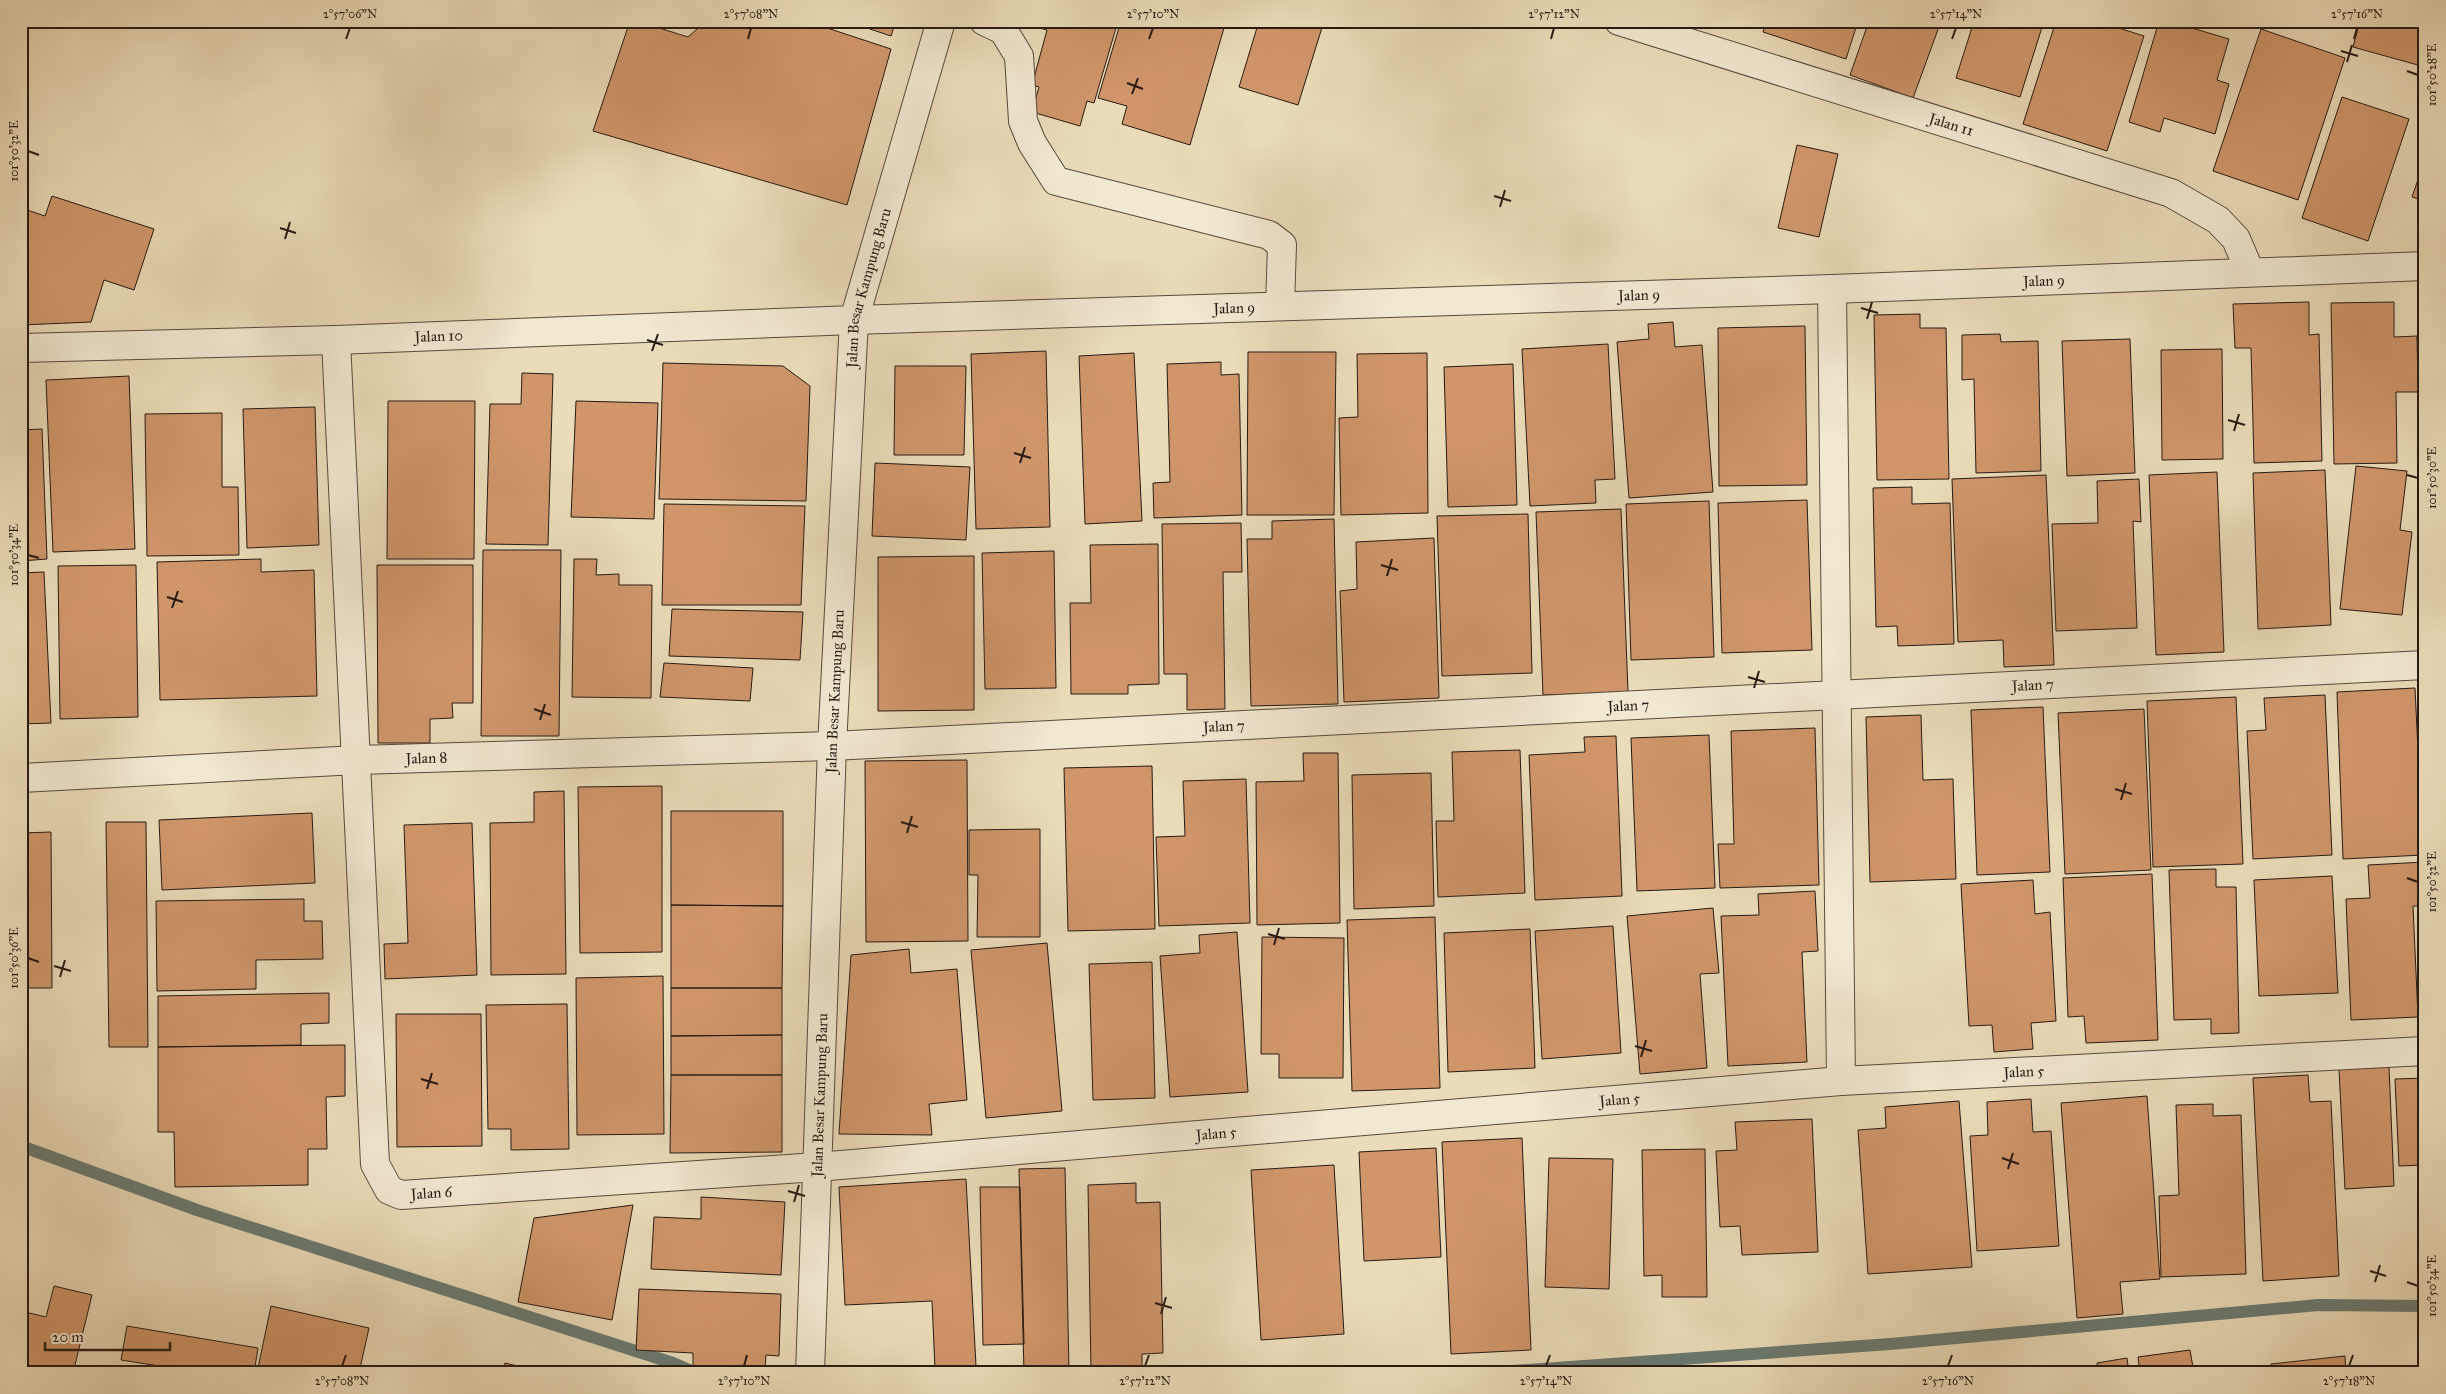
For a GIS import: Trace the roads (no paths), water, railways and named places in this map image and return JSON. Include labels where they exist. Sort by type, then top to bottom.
[{"type":"street","name":"Jalan Besar Kampung Baru","points":[[810,1373],[832,746],[854,320],[941,21]]},
{"type":"street","points":[[984,21],[1003,30],[1019,56],[1023,121],[1032,143],[1056,181],[1269,235],[1282,245],[1280,306]]},
{"type":"street","name":"Jalan 11","points":[[1619,21],[2171,193],[2218,220],[2236,239],[2250,272]]},
{"type":"street","name":"Jalan 9","points":[[854,320],[1832,289],[2425,266]]},
{"type":"street","points":[[1832,289],[1841,1081]]},
{"type":"street","name":"Jalan 10","points":[[21,348],[336,340],[854,320]]},
{"type":"street","points":[[336,340],[357,760]]},
{"type":"street","name":"Jalan 7","points":[[832,746],[2425,665]]},
{"type":"street","name":"Jalan 8","points":[[21,778],[357,760],[832,746]]},
{"type":"street","name":"Jalan 6","points":[[357,760],[375,1164],[389,1190],[401,1195],[419,1195],[817,1167]]},
{"type":"street","name":"Jalan 5","points":[[817,1167],[1841,1081],[2425,1051]]},
{"type":"waterway","points":[[21,1146],[197,1210],[673,1363],[696,1373]]},
{"type":"waterway","points":[[1486,1373],[1890,1344],[2318,1305],[2425,1306]]}]
